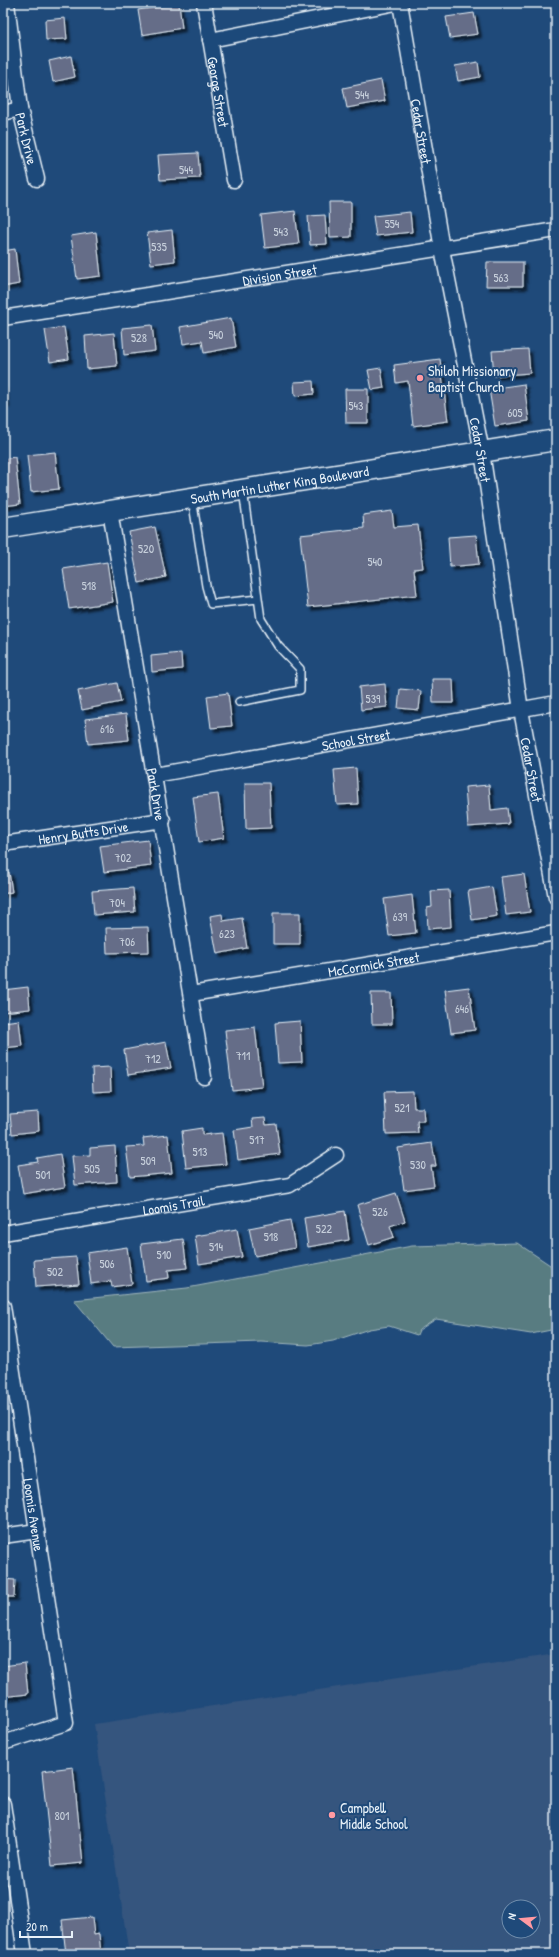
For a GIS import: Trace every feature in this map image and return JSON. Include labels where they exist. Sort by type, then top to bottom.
[{"type":"street","name":"Park Drive","points":[[7,3],[20,109],[37,179]]},
{"type":"street","name":"George Street","points":[[204,3],[234,180]]},
{"type":"street","points":[[210,40],[396,3]]},
{"type":"street","name":"Cedar Street","points":[[400,3],[442,249],[482,452],[521,710],[556,897]]},
{"type":"street","points":[[3,113],[20,109]]},
{"type":"street","name":"Division Street","points":[[3,318],[556,230]]},
{"type":"street","name":"South Martin Luther King Boulevard","points":[[3,528],[556,440]]},
{"type":"street","name":"Park Drive","points":[[110,511],[163,820],[204,1077]]},
{"type":"street","name":"School Street","points":[[155,775],[556,703]]},
{"type":"street","name":"Henry Butts Drive","points":[[3,844],[163,820]]},
{"type":"street","name":"McCormick Street","points":[[191,994],[556,933]]},
{"type":"street","name":"Loomis Trail","points":[[3,1233],[290,1186],[336,1155]]},
{"type":"street","name":"Loomis Avenue","points":[[3,1306],[5,1329],[66,1723],[3,1743]]},
{"type":"street","points":[[3,1536],[37,1531]]},
{"type":"street","points":[[3,1804],[26,1954]]},
{"type":"lane","points":[[239,702],[300,690],[300,669],[278,646],[261,619],[243,490]]},
{"type":"lane","points":[[192,498],[206,586],[211,604],[258,599]]},
{"type":"shaded area","name":"Campbell Middle School","points":[[556,1654],[556,1954],[129,1954],[94,1724]]},
{"type":"green space","points":[[517,1243],[556,1269],[556,1329],[531,1334],[436,1319],[419,1330],[417,1335],[389,1326],[369,1329],[333,1341],[308,1345],[261,1342],[113,1347],[74,1300],[187,1288],[412,1246]]},
{"type":"building","points":[[179,4],[182,28],[142,35],[138,10]]},
{"type":"building","points":[[474,13],[478,34],[450,38],[446,17]]},
{"type":"building","points":[[65,18],[67,39],[46,40],[45,20]]},
{"type":"building","points":[[71,56],[75,77],[53,82],[49,61]]},
{"type":"building","points":[[478,62],[480,77],[458,81],[455,66]]},
{"type":"building","points":[[381,80],[385,101],[347,108],[343,88]]},
{"type":"building","points":[[198,153],[200,178],[160,180],[158,155]]},
{"type":"building","points":[[329,202],[351,202],[351,237],[330,238]]},
{"type":"building","points":[[295,211],[299,244],[265,248],[261,215]]},
{"type":"building","points":[[410,212],[412,232],[376,236],[373,216]]},
{"type":"building","points":[[325,215],[327,244],[310,245],[308,216]]},
{"type":"building","points":[[172,230],[175,261],[151,264],[147,233]]},
{"type":"building","points":[[96,232],[101,276],[77,279],[71,236]]},
{"type":"building","points":[[15,249],[19,284],[3,287],[3,251]]},
{"type":"building","points":[[487,262],[523,262],[523,286],[486,286]]},
{"type":"building","points":[[231,318],[236,347],[204,353],[202,341],[183,344],[180,327]]},
{"type":"building","points":[[152,325],[155,351],[124,355],[122,328]]},
{"type":"building","points":[[64,327],[69,359],[50,362],[45,330]]},
{"type":"building","points":[[114,333],[117,366],[87,369],[85,336]]},
{"type":"building","points":[[528,349],[530,373],[494,376],[492,351]]},
{"type":"building","points":[[440,359],[448,421],[413,426],[408,381],[396,383],[394,365]]},
{"type":"building","points":[[381,368],[384,388],[372,390],[368,370]]},
{"type":"building","points":[[313,381],[314,394],[295,396],[294,382]]},
{"type":"building","points":[[524,384],[529,421],[495,426],[489,389]]},
{"type":"building","points":[[3,385],[6,404],[3,404]]},
{"type":"building","points":[[345,389],[368,389],[368,423],[346,423]]},
{"type":"building","points":[[55,452],[59,489],[31,492],[27,455]]},
{"type":"building","points":[[15,457],[20,504],[3,506],[3,459]]},
{"type":"building","points":[[392,511],[394,527],[418,525],[423,568],[414,569],[417,595],[308,607],[300,535],[364,528],[363,515]]},
{"type":"building","points":[[155,527],[166,577],[139,583],[129,532]]},
{"type":"building","points":[[476,535],[479,564],[450,567],[448,537]]},
{"type":"building","points":[[107,562],[113,602],[69,609],[63,569]]},
{"type":"building","points":[[181,653],[182,669],[152,672],[151,656]]},
{"type":"building","points":[[551,657],[556,657],[556,679],[553,679]]},
{"type":"building","points":[[432,679],[453,679],[454,703],[433,703]]},
{"type":"building","points":[[117,683],[121,702],[82,710],[78,691]]},
{"type":"building","points":[[385,684],[387,707],[361,710],[359,687]]},
{"type":"building","points":[[400,689],[421,691],[419,710],[398,708]]},
{"type":"building","points":[[228,693],[232,726],[211,728],[207,696]]},
{"type":"building","points":[[126,714],[129,740],[88,744],[85,719]]},
{"type":"building","points":[[356,768],[358,804],[337,805],[334,770]]},
{"type":"building","points":[[245,783],[269,783],[271,828],[246,829]]},
{"type":"building","points":[[489,785],[491,810],[507,808],[509,824],[468,827],[465,787]]},
{"type":"building","points":[[218,794],[224,838],[199,842],[193,797]]},
{"type":"building","points":[[148,840],[151,866],[104,872],[100,846]]},
{"type":"building","points":[[9,872],[12,892],[3,894],[3,873]]},
{"type":"building","points":[[524,874],[530,912],[506,915],[501,877]]},
{"type":"building","points":[[492,887],[497,916],[472,920],[468,891]]},
{"type":"building","points":[[133,888],[135,912],[94,915],[92,891]]},
{"type":"building","points":[[449,890],[451,927],[428,929],[427,908],[432,907],[431,891]]},
{"type":"building","points":[[412,895],[416,933],[389,936],[384,899]]},
{"type":"building","points":[[273,913],[300,913],[300,944],[273,944]]},
{"type":"building","points":[[222,914],[223,921],[242,918],[247,948],[217,954],[210,916]]},
{"type":"building","points":[[148,927],[149,952],[107,953],[106,928]]},
{"type":"building","points":[[28,987],[30,1009],[3,1012],[3,990]]},
{"type":"building","points":[[469,987],[475,1030],[451,1033],[445,990]]},
{"type":"building","points":[[371,993],[391,993],[392,1024],[372,1024]]},
{"type":"building","points":[[19,1020],[22,1046],[3,1048],[3,1022]]},
{"type":"building","points":[[300,1021],[302,1062],[278,1063],[275,1023]]},
{"type":"building","points":[[255,1027],[262,1087],[232,1090],[225,1030]]},
{"type":"building","points":[[166,1042],[171,1068],[128,1075],[124,1050]]},
{"type":"building","points":[[110,1067],[111,1091],[93,1092],[92,1068]]},
{"type":"building","points":[[413,1091],[414,1108],[423,1108],[424,1121],[417,1121],[418,1133],[386,1134],[384,1092]]},
{"type":"building","points":[[38,1112],[39,1131],[12,1134],[10,1114]]},
{"type":"building","points":[[265,1118],[266,1125],[276,1124],[280,1154],[238,1160],[234,1130],[253,1127],[252,1119]]},
{"type":"building","points":[[202,1128],[202,1135],[222,1133],[226,1164],[186,1168],[182,1131]]},
{"type":"building","points":[[168,1135],[172,1173],[130,1177],[126,1147],[144,1146],[143,1138]]},
{"type":"building","points":[[432,1143],[436,1166],[431,1166],[434,1186],[404,1190],[398,1148]]},
{"type":"building","points":[[115,1146],[117,1182],[75,1185],[72,1156],[90,1155],[90,1148]]},
{"type":"building","points":[[60,1154],[65,1187],[23,1194],[18,1165],[38,1162],[37,1158]]},
{"type":"building","points":[[396,1193],[405,1221],[390,1226],[394,1237],[369,1245],[357,1205]]},
{"type":"building","points":[[345,1211],[349,1240],[308,1247],[304,1218]]},
{"type":"building","points":[[290,1220],[295,1248],[255,1256],[249,1228]]},
{"type":"building","points":[[237,1229],[242,1257],[199,1264],[195,1236]]},
{"type":"building","points":[[183,1239],[187,1268],[168,1270],[169,1278],[146,1281],[141,1244]]},
{"type":"building","points":[[127,1247],[132,1284],[112,1287],[111,1281],[91,1284],[87,1253]]},
{"type":"building","points":[[76,1257],[79,1284],[36,1287],[34,1260]]},
{"type":"building","points":[[3,1579],[15,1580],[14,1597],[3,1597]]},
{"type":"building","points":[[25,1663],[28,1694],[3,1697],[3,1666]]},
{"type":"building","points":[[73,1767],[83,1863],[52,1866],[42,1771]]},
{"type":"building","points":[[92,1917],[94,1935],[99,1934],[101,1954],[66,1954],[62,1920]]},
{"type":"place","name":"Shiloh Missionary Baptist Church","points":[[420,378]]},
{"type":"place","name":"Campbell Middle School","points":[[332,1815]]}]
